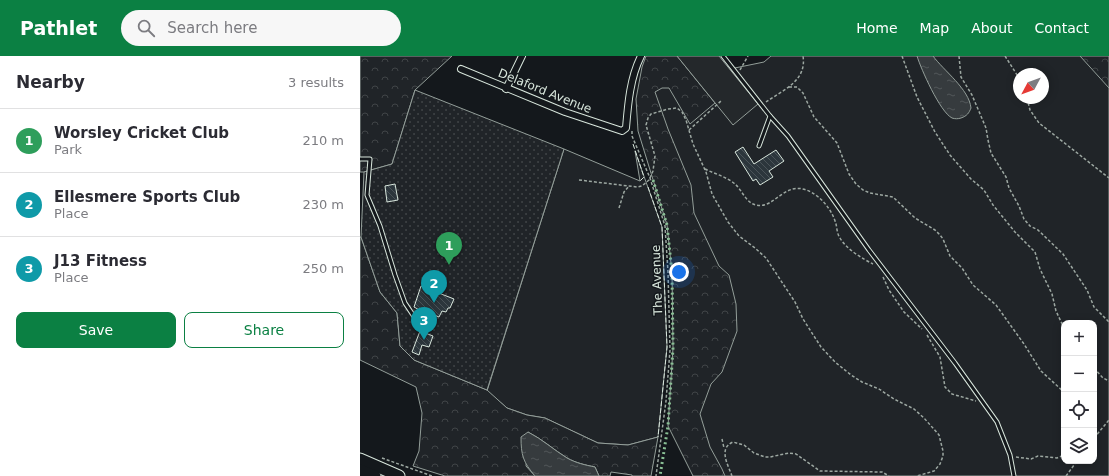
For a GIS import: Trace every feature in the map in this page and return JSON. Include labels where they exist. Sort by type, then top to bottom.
[{"type":"highway","points":[[360,459],[399,476]]},
{"type":"highway","points":[[360,470],[375,476]]},
{"type":"street","points":[[506,88],[522,56]]},
{"type":"street","name":"Delaford Avenue","points":[[461,69],[565,112],[622,131],[626,128],[630,90],[637,63],[641,56]]},
{"type":"lane","points":[[723,56],[770,116],[788,136],[869,250],[988,410],[1003,434],[1010,455],[1014,476]]},
{"type":"lane","points":[[759,146],[770,116]]},
{"type":"lane","points":[[360,159],[370,160],[367,194],[380,226],[405,303],[417,321],[429,327]]},
{"type":"path","points":[[738,74],[748,56]]},
{"type":"path","points":[[762,105],[789,87],[801,73],[804,62],[803,56]]},
{"type":"path","points":[[902,56],[917,97],[935,132],[950,155],[971,179],[984,190],[993,205],[1015,232],[1035,252],[1040,269],[1052,294],[1056,311],[1061,322]]},
{"type":"path","points":[[959,56],[961,77],[972,95],[986,128],[991,153],[1006,177],[1009,188],[1024,219],[1030,226],[1038,230],[1063,254],[1087,290],[1094,307],[1109,322]]},
{"type":"path","points":[[1005,56],[1013,69]]},
{"type":"path","points":[[789,87],[797,87],[801,90],[814,117],[837,143],[849,174],[856,184],[863,190],[870,193],[893,197],[911,215],[935,230],[940,235],[950,256],[962,268],[973,285],[996,305],[1041,371],[1061,389]]},
{"type":"path","points":[[689,130],[721,101]]},
{"type":"path","points":[[1028,104],[1030,110],[1039,123],[1109,178]]},
{"type":"path","points":[[579,180],[629,186],[642,186],[645,184],[653,171],[655,156],[646,125],[651,114],[677,108],[684,116],[705,169],[712,194],[728,222],[739,236],[766,258],[795,302],[803,319],[816,340],[829,357],[862,382],[879,389],[894,399],[914,409],[939,435],[943,451],[940,464],[934,471],[917,476]]},
{"type":"path","name":"The Avenue","points":[[632,129],[632,136],[650,178],[665,226],[670,350],[666,402],[656,476]]},
{"type":"path","points":[[705,169],[732,181],[754,205],[762,205],[771,202],[784,192],[792,189],[803,189],[817,196],[825,203],[832,214],[839,238],[859,257],[875,265]]},
{"type":"path","points":[[619,208],[624,192],[629,186]]},
{"type":"path","points":[[881,273],[889,290],[904,312],[923,330],[938,352],[945,387],[952,394],[980,403],[988,410]]},
{"type":"path","points":[[1097,371],[1103,378],[1109,381]]},
{"type":"path","points":[[1097,434],[1109,420]]},
{"type":"path","points":[[722,439],[732,476]]},
{"type":"path","points":[[724,448],[730,443],[736,442],[744,445],[754,453],[765,457],[789,453],[796,454],[820,470],[826,472],[882,472],[889,476]]},
{"type":"path","points":[[1010,455],[1026,459],[1031,459],[1038,456],[1057,458],[1061,456]]},
{"type":"path","points":[[376,456],[432,476]]},
{"type":"path","points":[[1066,476],[1075,464]]},
{"type":"green space","points":[[360,56],[452,56],[415,90],[392,164],[364,172],[360,172]]},
{"type":"green space","points":[[646,56],[677,56],[715,103],[690,124],[669,88],[662,88],[655,92],[668,129],[691,185],[694,213],[719,266],[729,275],[736,304],[737,331],[722,372],[711,384],[700,414],[710,447],[725,476],[693,476],[668,426],[673,348],[672,273],[667,225],[638,131],[636,99],[642,67]]},
{"type":"green space","points":[[771,56],[1109,56],[1109,476],[693,476],[685,307],[652,85],[764,62]]},
{"type":"green space","points":[[1080,56],[1109,56],[1109,88]]},
{"type":"green space","points":[[415,90],[564,149],[487,390],[414,360],[400,346],[397,313],[380,292],[361,237],[364,172],[392,164]]},
{"type":"green space","points":[[564,149],[640,181],[635,151],[662,227],[667,347],[658,437],[628,445],[598,443],[545,418],[527,415],[507,408],[487,391]]},
{"type":"green space","points":[[360,237],[380,292],[397,313],[400,346],[414,360],[487,390],[507,408],[527,415],[545,418],[598,443],[628,445],[658,437],[651,476],[632,476],[611,472],[610,476],[599,476],[595,467],[577,463],[567,458],[528,432],[526,466],[535,476],[445,476],[413,466],[419,451],[422,413],[416,387],[360,360]]},
{"type":"shaded area","points":[[677,56],[719,56],[758,104],[733,125]]},
{"type":"water","points":[[917,56],[933,56],[955,80],[966,94],[969,101],[971,108],[969,113],[961,118],[955,119],[947,114],[932,90]]},
{"type":"water","points":[[528,432],[567,458],[577,463],[595,467],[599,476],[535,476],[525,462],[522,454],[521,437]]},
{"type":"building","points":[[743,147],[754,164],[776,150],[784,161],[769,171],[773,177],[760,185],[756,179],[753,181],[735,152]]},
{"type":"building","points":[[395,184],[398,200],[387,202],[385,186]]},
{"type":"building","points":[[421,286],[454,299],[450,308],[448,308],[446,312],[442,311],[439,317],[429,313],[428,315],[414,307]]},
{"type":"building","points":[[420,331],[433,336],[429,347],[422,345],[419,355],[412,352]]},
{"type":"hedge","points":[[653,180],[667,225],[672,273],[673,348],[668,426],[660,476]]},
{"type":"fence","points":[[633,144],[644,177],[640,181]]},
{"type":"fence","points":[[648,187],[662,227],[667,347],[658,437]]},
{"type":"place","name":"Worsley Cricket Club","points":[[449,265]]},
{"type":"place","name":"Ellesmere Sports Club","points":[[434,303]]},
{"type":"place","name":"J13 Fitness","points":[[424,340]]}]
